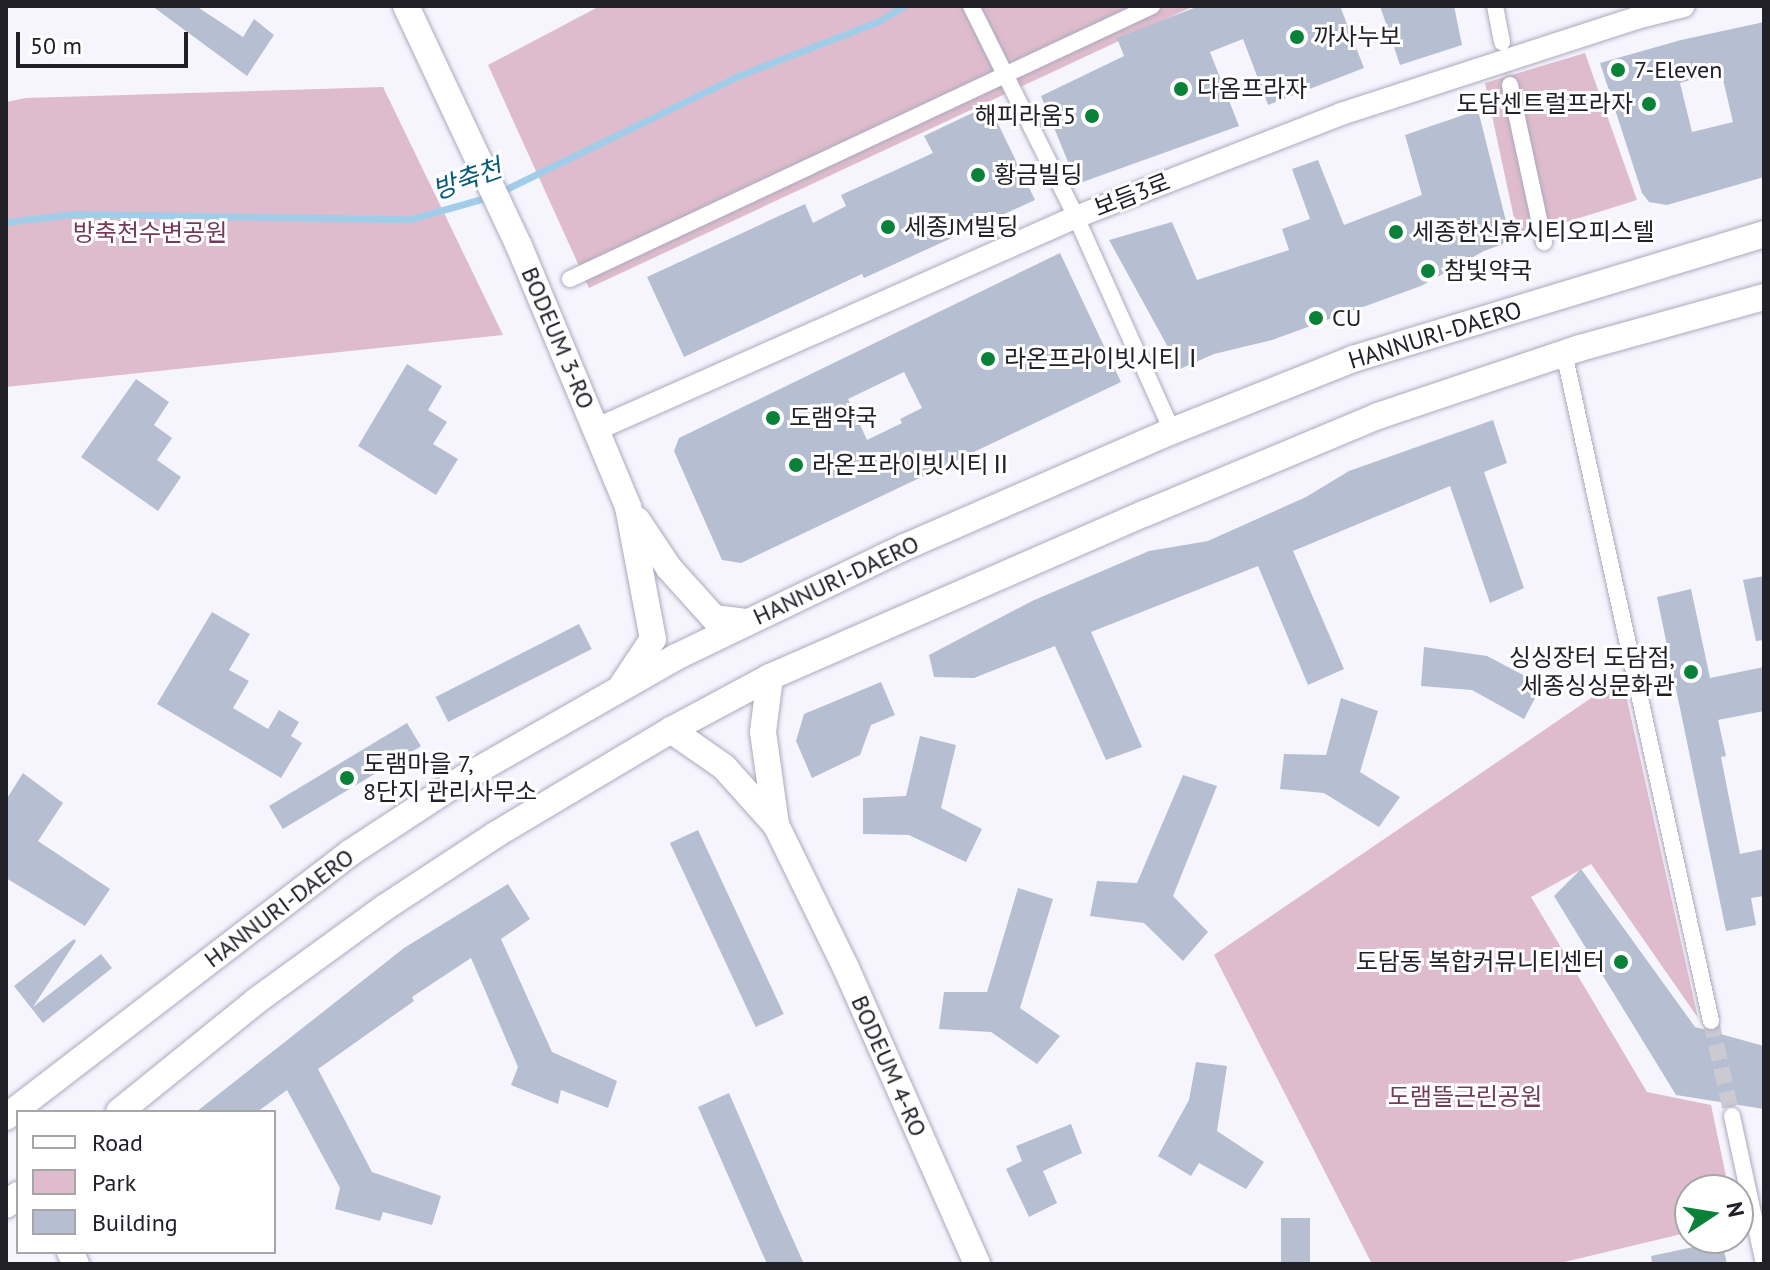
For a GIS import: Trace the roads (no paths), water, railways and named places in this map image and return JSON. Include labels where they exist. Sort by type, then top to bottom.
[{"type":"street","name":"BODEUM 3-RO","points":[[406,6],[519,246],[628,507]]},
{"type":"street","points":[[971,6],[1076,217],[1172,431]]},
{"type":"street","points":[[570,279],[1152,6]]},
{"type":"street","points":[[1495,6],[1502,42]]},
{"type":"street","name":"보듬3로","points":[[597,429],[1076,217],[1341,114],[1684,6]]},
{"type":"street","points":[[1510,85],[1544,242]]},
{"type":"street","name":"HANNURI-DAERO","points":[[6,1117],[350,853],[464,778],[620,688],[746,622],[905,547],[1172,431],[1353,359],[1764,234]]},
{"type":"street","points":[[121,1110],[256,1001],[384,908],[495,835],[671,730],[770,677],[1090,536],[1378,416],[1564,353],[1764,297]]},
{"type":"street","points":[[1564,353],[1711,1021]]},
{"type":"street","points":[[628,507],[669,568],[714,618],[746,622]]},
{"type":"street","points":[[620,688],[653,639],[628,507]]},
{"type":"street","points":[[770,677],[763,732],[776,825]]},
{"type":"street","points":[[671,730],[724,767],[776,825]]},
{"type":"street","name":"BODEUM 4-RO","points":[[776,825],[846,968],[977,1264]]},
{"type":"street","points":[[1732,1116],[1764,1264]]},
{"type":"waterway","name":"방축천","points":[[500,192],[738,76],[879,21],[904,6]]},
{"type":"waterway","name":"방축천","points":[[6,222],[74,214],[411,219],[489,197]]},
{"type":"tunnel","points":[[1711,1021],[1732,1116]]},
{"type":"place","name":"까사누보","points":[[1297,37]]},
{"type":"place","name":"7-Eleven","points":[[1618,70]]},
{"type":"place","name":"다옴프라자","points":[[1181,89]]},
{"type":"place","name":"도담센트럴프라자","points":[[1649,104]]},
{"type":"place","name":"해피라움5","points":[[1092,116]]},
{"type":"place","name":"황금빌딩","points":[[978,175]]},
{"type":"place","name":"세종JM빌딩","points":[[888,227]]},
{"type":"place","name":"세종한신휴시티오피스텔","points":[[1396,232]]},
{"type":"place","name":"참빛약국","points":[[1428,271]]},
{"type":"place","name":"CU","points":[[1316,318]]},
{"type":"place","name":"라온프라이빗시티Ⅰ","points":[[988,359]]},
{"type":"place","name":"도램약국","points":[[773,418]]},
{"type":"place","name":"라온프라이빗시티Ⅱ","points":[[796,465]]},
{"type":"place","name":"싱싱장터 도담점, 세종싱싱문화관","points":[[1691,672]]},
{"type":"place","name":"도램마을 7, 8단지 관리사무소","points":[[347,778]]},
{"type":"place","name":"도담동 복합커뮤니티센터","points":[[1621,962]]},
{"type":"park label","name":"방축천수변공원","points":[[150,233]]},
{"type":"park label","name":"도램뜰근린공원","points":[[1465,1097]]}]
